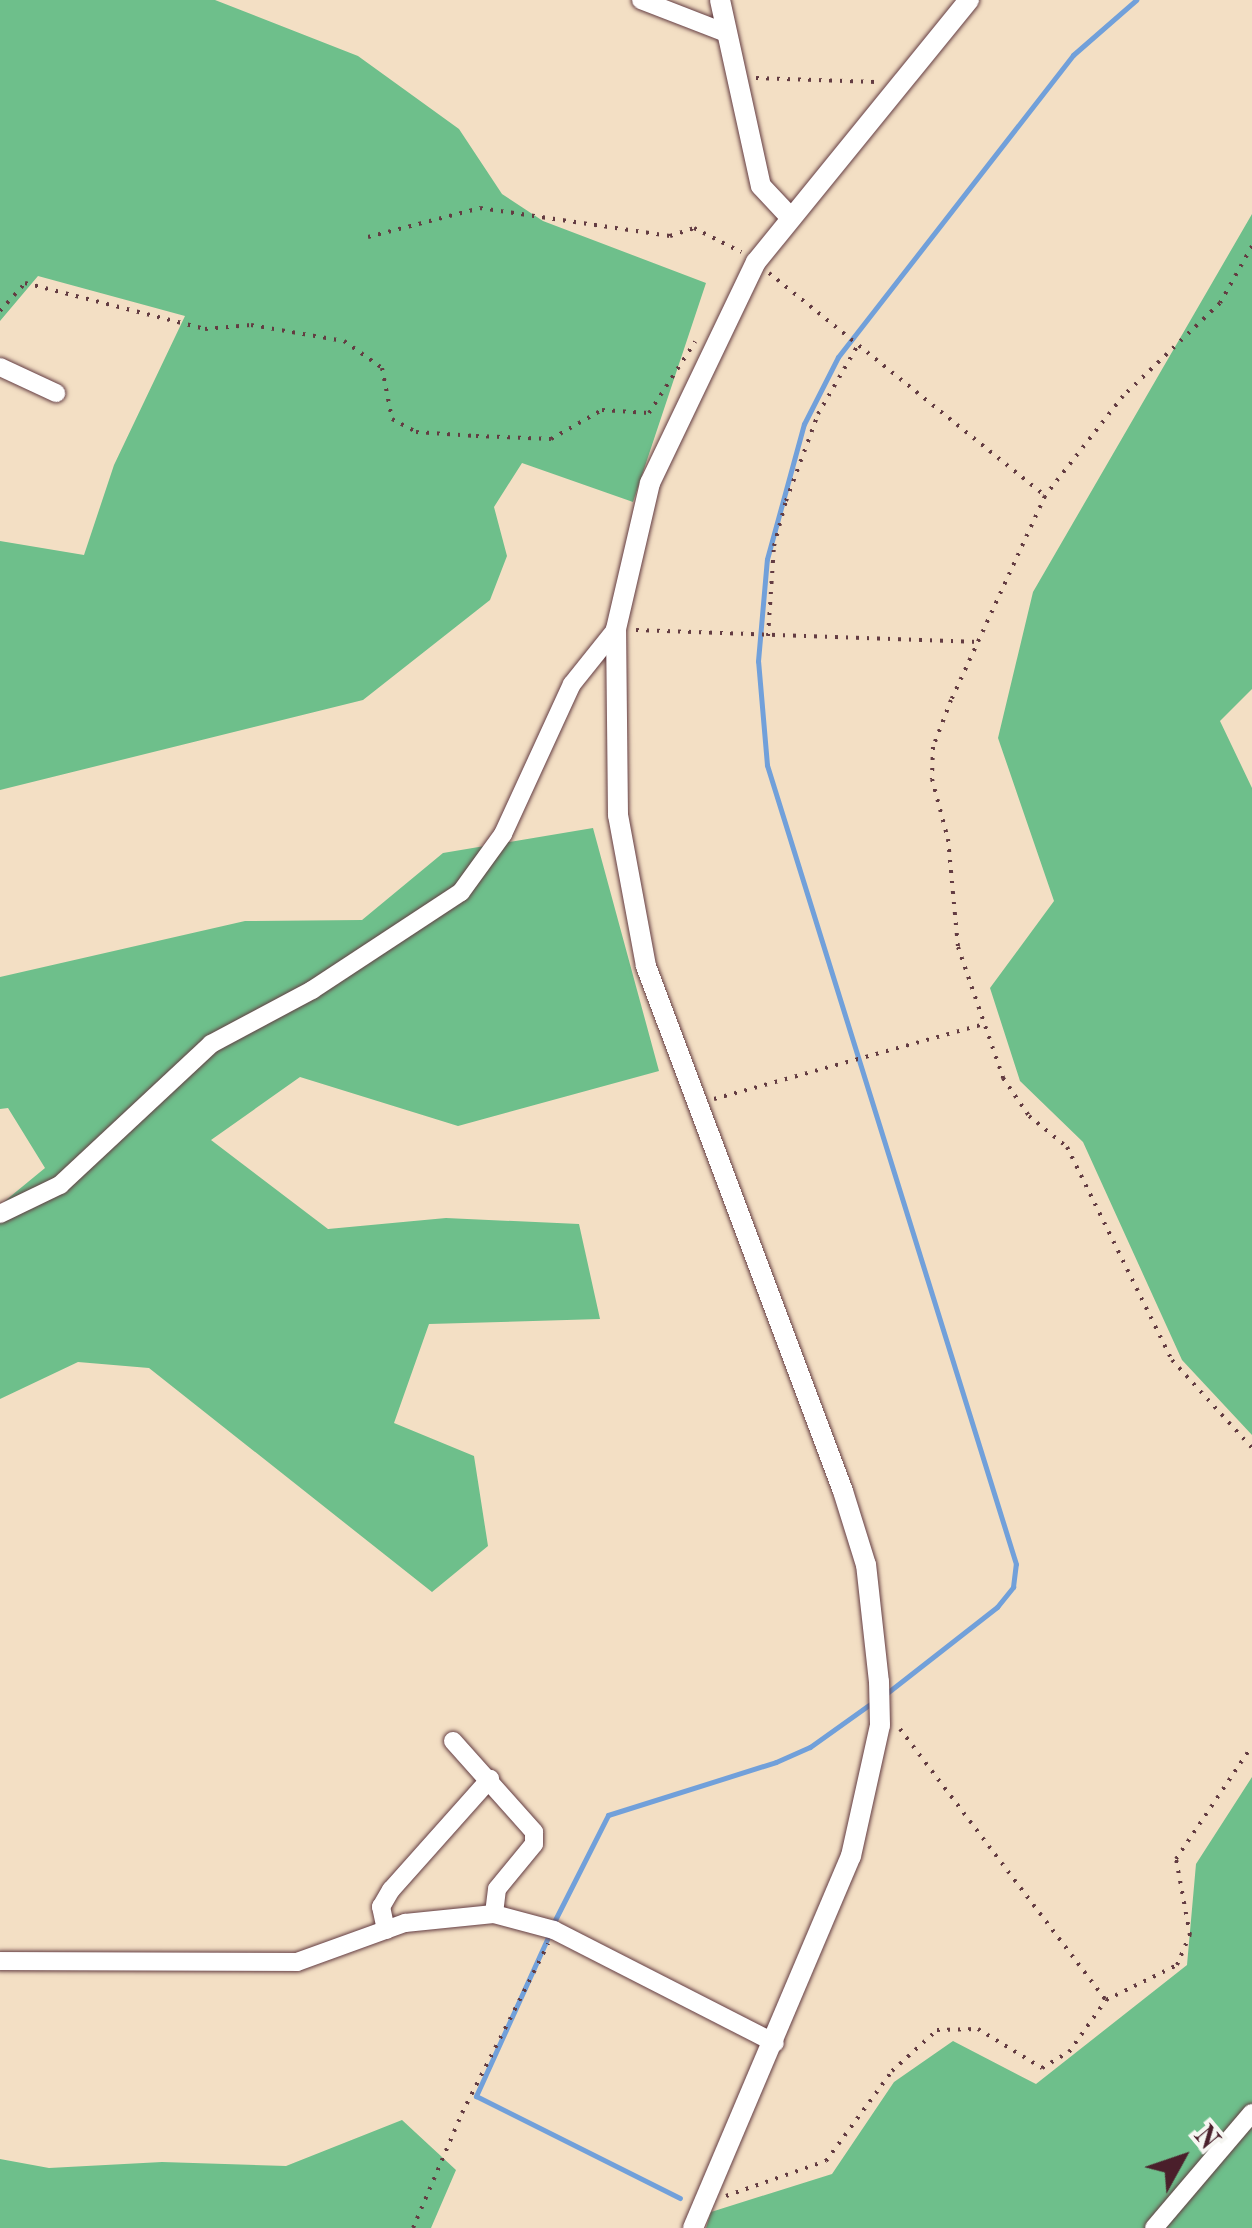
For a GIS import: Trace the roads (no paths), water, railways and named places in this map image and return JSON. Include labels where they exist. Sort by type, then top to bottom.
[{"type":"street","points":[[642,0],[726,33]]},
{"type":"street","points":[[720,0],[761,186],[791,218]]},
{"type":"street","points":[[693,2228],[775,2043],[851,1856],[868,1796],[879,1712],[866,1565],[802,1376],[692,1104],[646,966],[626,864],[613,722],[616,629],[650,483],[716,336],[756,262],[968,0]]},
{"type":"street","points":[[0,367],[56,393]]},
{"type":"street","points":[[0,1214],[60,1185],[212,1044],[312,990],[470,884],[503,834],[572,684],[616,629]]},
{"type":"street","points":[[453,1741],[534,1832],[534,1844],[498,1889],[494,1914]]},
{"type":"street","points":[[386,1930],[381,1906],[391,1890],[490,1779]]},
{"type":"street","points":[[0,1960],[297,1962],[386,1930],[442,1916],[494,1914],[554,1930],[775,2043]]},
{"type":"street","points":[[1154,2228],[1252,2113]]},
{"type":"waterway","points":[[887,1693],[997,1607],[1013,1587],[1016,1564],[767,765],[758,661],[767,559],[804,424],[838,357],[1073,55],[1136,0]]},
{"type":"waterway","points":[[553,1924],[608,1815],[776,1762],[810,1747],[873,1702]]},
{"type":"waterway","points":[[549,1935],[476,2096],[680,2198]]}]
